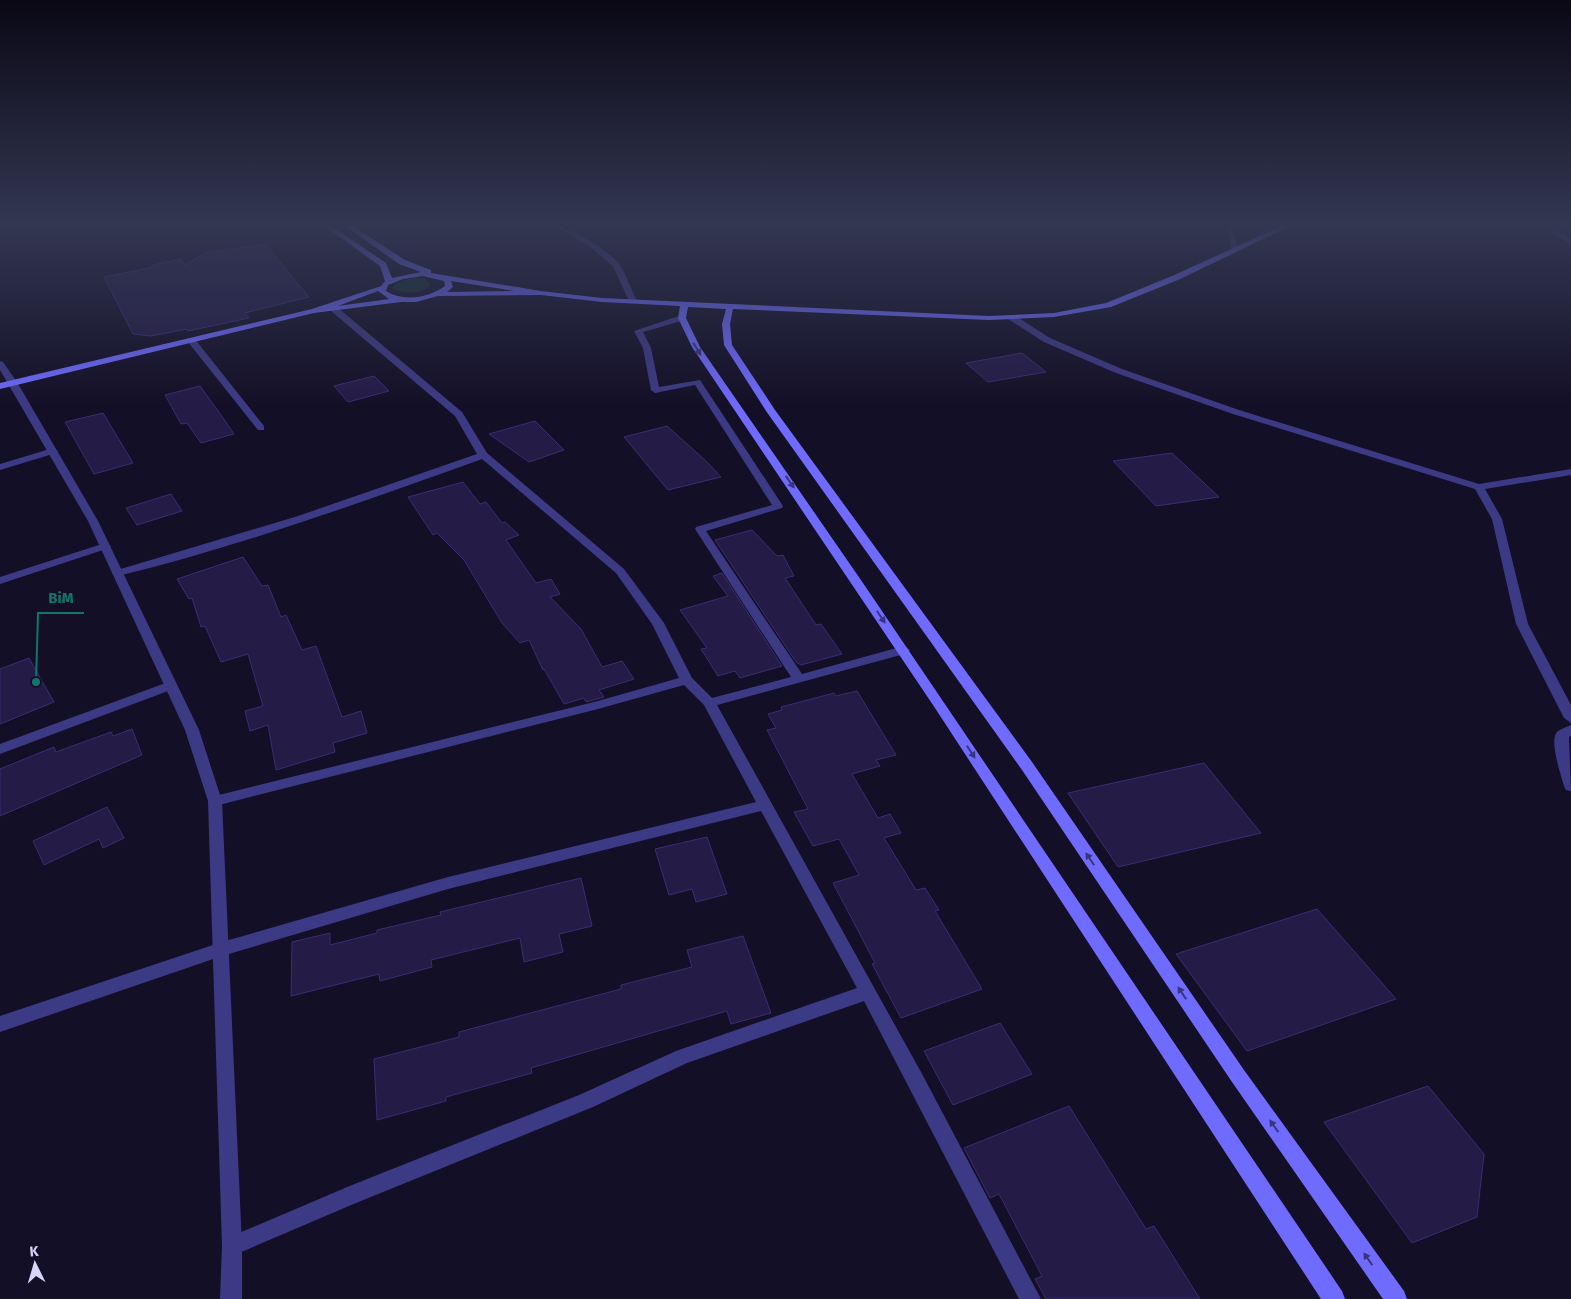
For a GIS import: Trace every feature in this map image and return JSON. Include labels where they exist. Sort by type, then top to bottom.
[{"type":"main road","points":[[314,311],[385,286]]},
{"type":"main road","points":[[438,294],[449,286]]},
{"type":"main road","points":[[495,286],[541,293],[633,301],[683,311],[730,307],[870,314],[1010,317],[1054,315],[1108,305],[1156,286]]},
{"type":"main road","points":[[382,288],[386,296],[404,299]]},
{"type":"main road","points":[[7,384],[314,311],[438,294],[541,293]]},
{"type":"main road","points":[[730,307],[726,324],[728,345],[771,411],[1027,766],[1238,1076],[1396,1299]]},
{"type":"main road","points":[[683,311],[696,347],[904,650],[1181,1073],[1334,1299]]},
{"type":"street","points":[[626,286],[633,301]]},
{"type":"street","points":[[334,308],[459,414],[483,455],[620,571],[658,623],[687,680],[709,703],[868,992],[1030,1299]]},
{"type":"street","points":[[683,311],[638,332],[647,348],[655,390],[697,382],[778,506],[700,529],[798,678]]},
{"type":"street","points":[[1010,317],[1047,340],[1080,356],[1136,377],[1236,412],[1479,487],[1571,472]]},
{"type":"street","points":[[191,340],[261,428]]},
{"type":"street","points":[[0,364],[7,384],[53,452],[105,546],[192,730],[215,800],[232,1246],[231,1299]]},
{"type":"street","points":[[0,467],[53,452]]},
{"type":"street","points":[[118,573],[196,552],[333,509],[483,455]]},
{"type":"street","points":[[1479,487],[1497,519],[1522,624],[1571,718]]},
{"type":"street","points":[[0,581],[105,546]]},
{"type":"street","points":[[709,703],[904,650]]},
{"type":"street","points":[[215,800],[598,705],[687,680]]},
{"type":"street","points":[[0,749],[171,685]]},
{"type":"street","points":[[1571,730],[1562,736],[1562,752],[1571,786]]},
{"type":"street","points":[[0,1024],[222,949],[448,883],[764,806]]},
{"type":"street","points":[[232,1246],[352,1195],[586,1101],[682,1057],[868,992]]},
{"type":"green space","points":[[430,286],[413,293],[393,289],[393,287]]},
{"type":"building","points":[[108,286],[300,286],[309,297],[245,313],[249,318],[188,331],[187,329],[151,336],[133,334]]},
{"type":"building","points":[[1022,353],[1046,372],[988,382],[966,363]]},
{"type":"building","points":[[374,376],[389,391],[348,402],[334,386]]},
{"type":"building","points":[[200,386],[234,434],[201,443],[187,423],[181,424],[165,395]]},
{"type":"building","points":[[103,413],[133,463],[94,474],[65,422]]},
{"type":"building","points":[[535,421],[564,450],[529,462],[489,434]]},
{"type":"building","points":[[667,426],[721,477],[668,490],[624,437]]},
{"type":"building","points":[[1172,453],[1219,497],[1156,506],[1113,461]]},
{"type":"building","points":[[463,482],[480,504],[486,502],[502,523],[505,522],[519,535],[506,540],[536,583],[551,579],[560,594],[550,597],[581,629],[602,667],[622,661],[634,679],[599,690],[604,697],[586,702],[584,698],[564,704],[543,670],[529,640],[520,643],[502,623],[464,560],[437,533],[433,535],[408,497]]},
{"type":"building","points":[[171,494],[182,511],[137,525],[126,508]]},
{"type":"building","points":[[752,530],[777,556],[783,555],[794,576],[785,578],[816,625],[821,624],[842,654],[801,665],[796,662],[715,540]]},
{"type":"building","points":[[243,557],[262,586],[268,585],[281,617],[286,615],[302,650],[316,646],[342,717],[361,711],[367,733],[333,743],[335,752],[276,770],[268,725],[250,731],[245,711],[263,706],[248,654],[221,662],[205,626],[201,627],[192,598],[189,599],[177,579]]},
{"type":"building","points":[[722,573],[782,666],[740,678],[735,671],[718,676],[701,649],[707,648],[680,610],[728,596],[713,576]]},
{"type":"building","points":[[29,658],[54,702],[0,724],[0,669]]},
{"type":"building","points":[[857,691],[896,755],[876,760],[880,766],[852,774],[878,818],[890,814],[901,833],[884,838],[916,890],[925,888],[939,910],[935,911],[982,989],[901,1018],[872,964],[875,963],[833,883],[859,875],[839,839],[813,846],[794,812],[808,809],[767,730],[776,728],[768,714],[782,710],[781,707],[834,693],[836,696]]},
{"type":"building","points":[[132,729],[142,755],[0,816],[0,769],[54,747],[56,752],[111,732],[113,736]]},
{"type":"building","points":[[1204,763],[1261,833],[1118,867],[1068,793]]},
{"type":"building","points":[[107,807],[124,838],[103,848],[99,839],[44,865],[33,841]]},
{"type":"building","points":[[707,837],[727,894],[696,902],[692,889],[669,895],[655,849]]},
{"type":"building","points":[[581,878],[592,926],[559,934],[563,952],[524,962],[520,938],[431,960],[432,967],[380,981],[379,974],[291,996],[292,942],[330,933],[330,945],[377,933],[377,930],[441,915],[440,912]]},
{"type":"building","points":[[1317,909],[1396,999],[1247,1051],[1176,954]]},
{"type":"building","points":[[743,936],[771,1013],[731,1024],[727,1011],[531,1068],[532,1073],[446,1097],[446,1101],[377,1120],[374,1059],[459,1037],[459,1032],[621,989],[621,985],[692,967],[687,950]]},
{"type":"building","points":[[1000,1023],[1032,1074],[953,1105],[924,1051]]},
{"type":"building","points":[[1428,1086],[1484,1154],[1477,1217],[1412,1243],[1324,1122]]},
{"type":"building","points":[[1069,1106],[1146,1229],[1154,1226],[1200,1299],[1046,1299],[1035,1279],[1042,1276],[999,1194],[990,1198],[964,1148]]},
{"type":"place","name":"BiM","points":[[36,682]]}]
